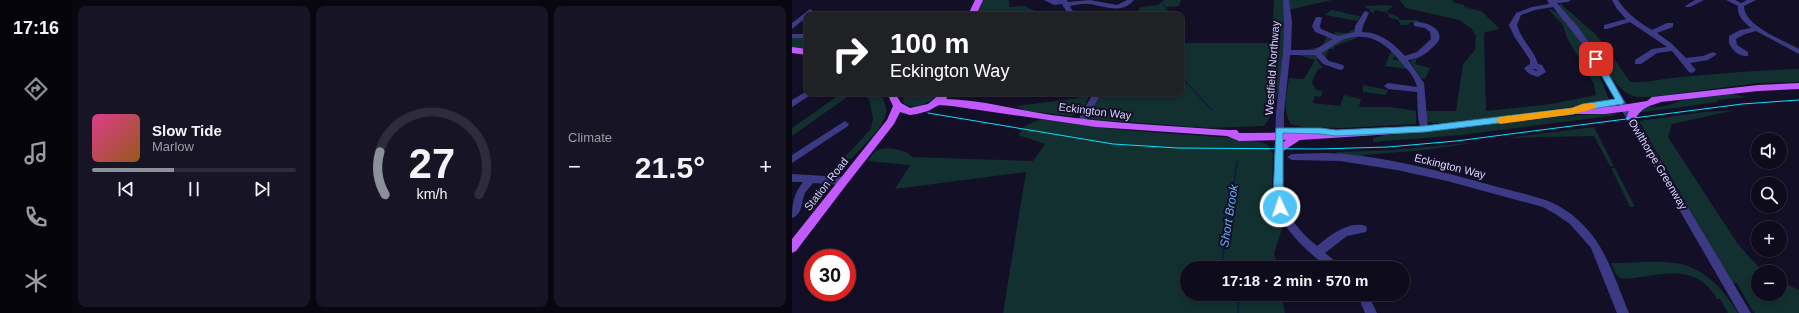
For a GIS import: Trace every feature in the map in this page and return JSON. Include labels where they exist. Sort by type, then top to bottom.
[{"type":"main road","points":[[973,12],[979,0]]},
{"type":"main road","points":[[792,50],[804,52]]},
{"type":"main road","name":"Eckington Way","points":[[1227,133],[1240,137],[1289,142],[1298,137],[1320,136],[1336,133],[1424,129],[1574,111],[1586,112],[1624,110],[1658,100],[1715,92],[1799,86]]},
{"type":"main road","name":"Eckington Way","points":[[915,111],[926,108],[938,102],[943,96]]},
{"type":"main road","name":"Eckington Way","points":[[955,96],[962,102]]},
{"type":"main road","points":[[896,98],[904,110],[915,111]]},
{"type":"main road","name":"Station Road","points":[[792,248],[843,181],[891,122],[896,98]]},
{"type":"main road","name":"Eckington Way","points":[[1574,111],[1583,107],[1596,106],[1634,111],[1644,105],[1658,100]]},
{"type":"main road","name":"Eckington Way","points":[[938,102],[962,102],[1026,114],[1124,127],[1227,133],[1253,132],[1278,140],[1320,131],[1336,133]]},
{"type":"main road","name":"Station Road","points":[[880,137],[900,120],[915,111]]},
{"type":"street","points":[[1047,0],[1054,3],[1085,1],[1116,11],[1125,6],[1131,0]]},
{"type":"street","name":"Westfield Northway","points":[[1286,0],[1288,22],[1278,140],[1278,200],[1288,225],[1328,261]]},
{"type":"street","points":[[1535,66],[1534,59],[1514,31],[1513,25],[1518,14],[1552,2],[1568,0]]},
{"type":"street","points":[[1610,0],[1623,0]]},
{"type":"street","points":[[1614,0],[1630,20],[1652,33],[1673,49],[1692,70]]},
{"type":"street","points":[[1688,6],[1701,0]]},
{"type":"street","points":[[1729,0],[1741,5],[1753,0]]},
{"type":"street","points":[[1064,2],[1070,12]]},
{"type":"street","name":"Owlthorpe Greenway","points":[[1552,2],[1587,45],[1624,110],[1746,313]]},
{"type":"street","points":[[1741,5],[1740,11],[1742,15],[1757,29],[1799,52]]},
{"type":"street","points":[[1358,34],[1359,26],[1366,13]]},
{"type":"street","points":[[792,27],[804,16]]},
{"type":"street","points":[[1318,18],[1316,26],[1318,30],[1336,38]]},
{"type":"street","points":[[1610,24],[1630,20]]},
{"type":"street","points":[[1403,59],[1417,55],[1424,51],[1436,38],[1435,32],[1431,29],[1417,24]]},
{"type":"street","points":[[1652,33],[1664,26]]},
{"type":"street","points":[[1745,54],[1740,52],[1733,45],[1731,41],[1732,38],[1743,32],[1757,29]]},
{"type":"street","points":[[1286,52],[1317,52],[1336,38],[1358,34],[1375,36],[1386,41],[1395,48],[1418,80],[1421,90],[1421,116],[1424,129]]},
{"type":"street","points":[[792,36],[804,36]]},
{"type":"street","points":[[1640,58],[1655,51],[1673,49]]},
{"type":"street","points":[[1317,52],[1319,59],[1340,67]]},
{"type":"street","points":[[1684,61],[1709,58]]},
{"type":"street","points":[[1388,86],[1421,90]]},
{"type":"street","points":[[792,104],[804,92]]},
{"type":"street","points":[[1081,122],[1095,96]]},
{"type":"street","points":[[792,160],[845,124]]},
{"type":"street","points":[[837,129],[845,134]]},
{"type":"street","name":"Eckington Way","points":[[1292,157],[1345,158],[1383,163],[1472,184],[1556,208],[1566,215],[1595,246],[1623,313]]},
{"type":"street","points":[[792,178],[843,181]]},
{"type":"street","points":[[792,214],[796,209],[801,191],[810,179]]},
{"type":"street","points":[[1318,252],[1340,235],[1352,229],[1362,229]]},
{"type":"street","points":[[1365,301],[1371,313]]},
{"type":"green space","points":[[982,0],[1009,0],[1009,7],[1024,6],[1038,12],[982,12],[976,11]]},
{"type":"green space","points":[[1164,0],[1181,0],[1179,6],[1166,7],[1169,12],[1137,12],[1141,7],[1158,5]]},
{"type":"green space","points":[[1274,0],[1332,0],[1284,11],[1283,54],[1278,90],[1275,105],[1270,118],[1263,126],[1208,128],[1087,119],[1098,96],[1184,96],[1184,43],[1272,43]]},
{"type":"green space","points":[[1399,0],[1452,0],[1455,3],[1464,5],[1464,7],[1481,11],[1500,29],[1485,32],[1484,35],[1486,111],[1551,104],[1596,95],[1594,84],[1567,38],[1563,25],[1548,9],[1556,12],[1566,21],[1575,33],[1593,63],[1609,100],[1606,102],[1444,124],[1426,122],[1424,111],[1456,111],[1463,64],[1475,50],[1476,36],[1471,28],[1459,20],[1406,8]]},
{"type":"green space","points":[[1560,3],[1595,34],[1609,51],[1630,82],[1643,82],[1726,73],[1799,69],[1799,82],[1757,83],[1651,97],[1638,97],[1631,95],[1625,92],[1615,82],[1579,30],[1559,6]]},
{"type":"green space","points":[[1365,6],[1393,6],[1386,12],[1398,17],[1400,20],[1419,20],[1417,24],[1410,22],[1408,25],[1401,25],[1398,20],[1388,17],[1389,14],[1375,10],[1374,13],[1370,12],[1370,9],[1366,8]]},
{"type":"green space","points":[[1331,10],[1360,16],[1358,21],[1325,15]]},
{"type":"green space","points":[[1356,28],[1357,38],[1335,46],[1333,49],[1329,49],[1325,59],[1316,59],[1323,68],[1318,69],[1312,82],[1316,90],[1323,91],[1321,97],[1315,96],[1313,103],[1340,106],[1344,95],[1361,99],[1359,107],[1391,107],[1416,111],[1416,124],[1342,128],[1303,127],[1291,124],[1288,119],[1286,108],[1289,78],[1304,79],[1315,60],[1298,55],[1310,49],[1321,46],[1327,36],[1334,35],[1335,32],[1347,33]]},
{"type":"green space","points":[[792,38],[804,38],[804,49],[792,47]]},
{"type":"green space","points":[[1392,49],[1398,56],[1394,57],[1393,60],[1401,60],[1408,69],[1385,66]]},
{"type":"green space","points":[[1417,58],[1415,64],[1430,68],[1425,79],[1421,78],[1411,63],[1411,60]]},
{"type":"green space","points":[[1363,85],[1388,90],[1386,95],[1363,92]]},
{"type":"green space","points":[[1728,93],[1747,97],[1717,100],[1718,102],[1644,112],[1638,111],[1645,107],[1660,107],[1685,99]]},
{"type":"green space","points":[[838,96],[849,96],[792,136],[792,128]]},
{"type":"green space","points":[[864,96],[882,96],[886,111],[883,122],[875,134],[851,159],[844,158],[871,129],[873,118],[869,99]]},
{"type":"green space","points":[[904,96],[936,96],[927,103],[916,106],[907,105],[903,102]]},
{"type":"green space","points":[[1079,96],[1088,96],[1081,110],[1075,115],[1071,116],[1027,111],[1016,106],[1079,98]]},
{"type":"green space","points":[[1736,110],[1672,124],[1668,137],[1737,243],[1757,265],[1751,265],[1751,301],[1787,301],[1787,284],[1799,290],[1799,313],[1755,313],[1752,310],[1737,283],[1732,283],[1639,121],[1704,112]]},
{"type":"green space","points":[[1608,113],[1617,115],[1461,135],[1373,142],[1373,138],[1384,135]]},
{"type":"green space","points":[[1040,119],[1122,130],[1246,139],[1267,144],[1273,154],[1272,188],[1279,224],[1282,229],[1274,253],[1276,261],[1180,261],[1180,301],[1282,301],[1285,313],[1003,313],[1026,172],[895,189],[910,165],[868,161],[876,151],[884,148],[890,148],[901,150],[912,157],[1033,161],[1045,144],[1018,135],[1025,126]]},
{"type":"green space","points":[[1594,127],[1614,166],[1610,166],[1594,136],[1506,138]]},
{"type":"green space","points":[[1479,142],[1425,150],[1363,155],[1363,157],[1337,154],[1337,152],[1393,150]]},
{"type":"green space","points":[[1611,168],[1615,168],[1635,207],[1630,207]]},
{"type":"green space","points":[[1660,262],[1685,265],[1704,274],[1720,288],[1738,313],[1728,313],[1720,299],[1717,299],[1711,290],[1698,279],[1673,273],[1633,278],[1620,278],[1615,273],[1611,263]]},
{"type":"waterway","name":"Short Brook","points":[[1164,0],[1162,2],[1167,12]]},
{"type":"waterway","name":"Short Brook","points":[[1184,80],[1212,110]]},
{"type":"waterway","name":"Short Brook","points":[[1222,261],[1237,162]]},
{"type":"waterway","name":"Short Brook","points":[[1238,313],[1239,301]]},
{"type":"tram line","points":[[928,113],[1113,144],[1178,148],[1319,149],[1388,147],[1456,141],[1742,104],[1799,100]]},
{"type":"slow traffic","points":[[1500,120],[1574,111],[1583,107],[1593,106]]},
{"type":"route","points":[[1280,207],[1278,200],[1280,147],[1279,130],[1336,133],[1424,129],[1574,111],[1583,107],[1620,102],[1596,59]]}]
